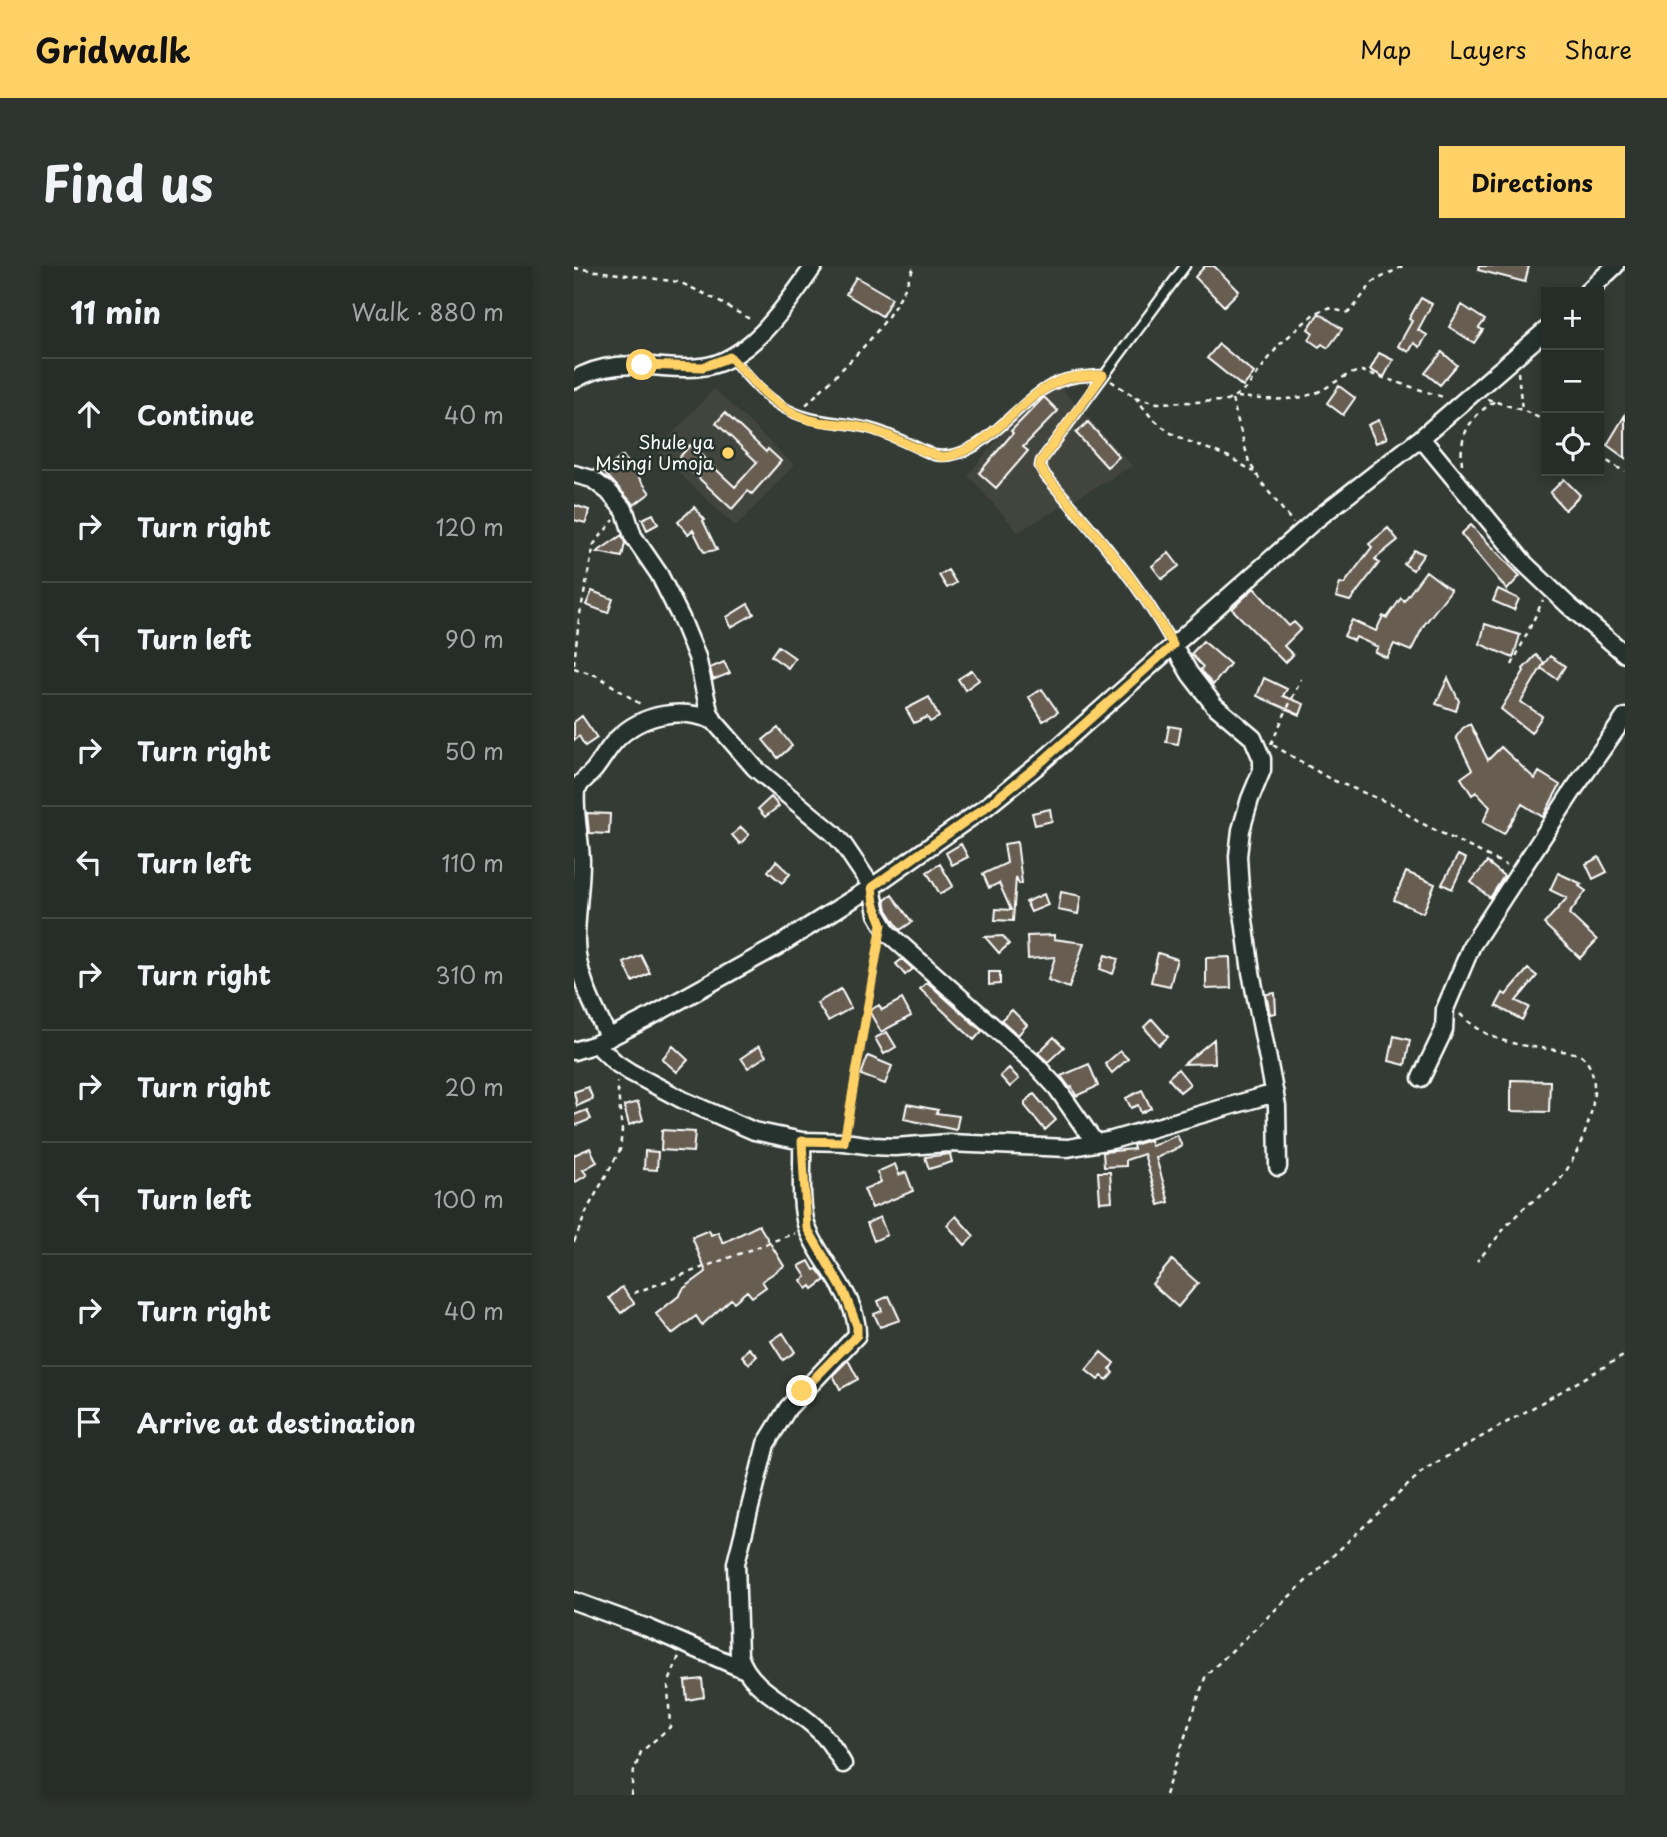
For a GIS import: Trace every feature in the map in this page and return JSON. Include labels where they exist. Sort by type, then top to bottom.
[{"type":"street","points":[[574,380],[603,368],[642,365],[703,367],[730,357],[767,329],[814,266]]},
{"type":"street","points":[[1592,287],[1615,266]]},
{"type":"street","points":[[574,1051],[603,1041],[776,947],[872,887],[986,807],[1037,766],[1300,533],[1355,487],[1421,438],[1541,335]]},
{"type":"street","points":[[1421,438],[1504,540],[1550,587],[1623,649]]},
{"type":"street","points":[[574,474],[592,479],[610,492],[625,512],[634,536],[659,575],[681,618],[697,657],[714,721],[755,768],[833,833],[872,887],[874,903],[882,924],[897,943],[1035,1064],[1057,1088],[1094,1143]]},
{"type":"street","points":[[1173,645],[1190,674],[1214,705],[1253,738],[1262,759],[1262,770],[1241,830],[1238,856],[1251,972],[1275,1093],[1278,1167]]},
{"type":"street","points":[[714,721],[690,713],[657,716],[642,722],[617,739],[576,790],[580,858],[576,942],[578,960],[603,1041],[616,1063],[721,1118],[754,1131],[802,1141],[895,1147],[948,1143],[1068,1148],[1275,1093]]},
{"type":"street","points":[[1421,1078],[1444,1030],[1445,1010],[1472,945],[1625,717]]},
{"type":"street","points":[[802,1141],[807,1228],[844,1292],[857,1326],[857,1335],[788,1408],[766,1444],[736,1563],[738,1655],[743,1669],[751,1679],[813,1725],[835,1749],[843,1764]]},
{"type":"street","points":[[574,1601],[602,1610],[743,1669]]},
{"type":"lane","points":[[1173,645],[1124,567],[1040,466],[1103,375],[1185,266]]},
{"type":"lane","points":[[730,357],[756,386],[779,405],[797,414],[819,422],[845,423],[871,429],[943,457],[954,455],[995,432],[1052,384],[1080,376],[1103,375]]},
{"type":"path","points":[[797,414],[889,318],[905,291],[914,266]]},
{"type":"path","points":[[1135,397],[1157,403],[1182,404],[1213,403],[1237,397],[1258,376],[1286,338],[1315,313],[1328,308],[1348,313],[1373,282],[1403,266]]},
{"type":"path","points":[[574,268],[679,282],[767,329]]},
{"type":"path","points":[[1515,358],[1522,410]]},
{"type":"path","points":[[1237,397],[1274,400],[1301,397],[1320,391],[1354,372],[1362,371],[1466,400],[1495,401],[1541,419]]},
{"type":"path","points":[[1103,375],[1135,397],[1151,417],[1169,432],[1229,457],[1255,473]]},
{"type":"path","points":[[1232,399],[1246,454],[1255,473],[1300,533]]},
{"type":"path","points":[[1463,468],[1461,450],[1465,431],[1481,410],[1495,401]]},
{"type":"path","points":[[1604,459],[1625,472]]},
{"type":"path","points":[[625,512],[594,544],[579,619],[574,666],[618,688],[657,716]]},
{"type":"path","points":[[1513,665],[1550,587]]},
{"type":"path","points":[[1271,744],[1301,679]]},
{"type":"path","points":[[1265,740],[1329,779],[1394,805],[1417,821],[1519,872]]},
{"type":"path","points":[[844,1142],[882,924]]},
{"type":"path","points":[[1450,1000],[1462,1017],[1498,1040],[1579,1054],[1587,1059],[1594,1081],[1586,1129],[1570,1165],[1556,1184],[1524,1208],[1477,1261]]},
{"type":"path","points":[[574,1242],[620,1150],[622,1129],[616,1063]]},
{"type":"path","points":[[634,1293],[807,1228]]},
{"type":"path","points":[[1165,1795],[1206,1675],[1425,1469],[1625,1355]]},
{"type":"path","points":[[631,1795],[633,1774],[641,1752],[670,1727],[668,1685],[686,1644]]},
{"type":"shaded area","points":[[1050,376],[1132,466],[1018,532],[968,475]]},
{"type":"shaded area","points":[[714,389],[794,465],[736,527],[656,451]]},
{"type":"building","points":[[1205,266],[1214,266],[1239,291],[1224,306],[1195,277]]},
{"type":"building","points":[[1479,266],[1529,266],[1525,282],[1478,270]]},
{"type":"building","points":[[856,277],[892,298],[882,316],[846,294]]},
{"type":"building","points":[[1421,298],[1432,304],[1418,330],[1427,335],[1420,347],[1414,343],[1409,352],[1398,346]]},
{"type":"building","points":[[1462,305],[1485,320],[1479,328],[1483,330],[1474,343],[1449,327]]},
{"type":"building","points":[[1319,313],[1342,329],[1328,348],[1322,344],[1319,347],[1309,340],[1313,333],[1308,329]]},
{"type":"building","points":[[1219,344],[1254,373],[1243,387],[1207,358]]},
{"type":"building","points":[[1442,352],[1457,365],[1440,385],[1425,373]]},
{"type":"building","points":[[1379,353],[1393,360],[1384,377],[1370,370]]},
{"type":"building","points":[[1339,386],[1355,398],[1343,415],[1327,403]]},
{"type":"building","points":[[1044,397],[1058,411],[1023,447],[1028,451],[996,488],[979,473],[1013,433],[1011,431]]},
{"type":"building","points":[[725,413],[766,452],[768,449],[781,461],[752,494],[748,491],[732,509],[678,459],[690,445],[735,487],[757,462],[716,423]]},
{"type":"building","points":[[1625,415],[1625,458],[1607,445]]},
{"type":"building","points":[[1379,420],[1387,438],[1376,443],[1368,425]]},
{"type":"building","points":[[1088,422],[1119,457],[1107,467],[1076,433]]},
{"type":"building","points":[[623,456],[650,493],[634,505],[603,471]]},
{"type":"building","points":[[1564,479],[1580,495],[1565,510],[1550,493]]},
{"type":"building","points":[[574,505],[589,510],[586,523],[574,520]]},
{"type":"building","points":[[694,507],[705,520],[703,521],[717,550],[704,552],[693,530],[688,534],[678,522]]},
{"type":"building","points":[[653,514],[658,524],[647,530],[642,519]]},
{"type":"building","points":[[1471,525],[1520,576],[1507,590],[1461,534]]},
{"type":"building","points":[[1388,528],[1398,540],[1375,559],[1379,563],[1350,601],[1336,597],[1340,583],[1344,584],[1372,547],[1369,544]]},
{"type":"building","points":[[622,535],[625,543],[622,557],[597,552]]},
{"type":"building","points":[[1414,550],[1424,554],[1413,570],[1404,564]]},
{"type":"building","points":[[1169,553],[1179,566],[1162,579],[1152,566]]},
{"type":"building","points":[[948,570],[956,583],[947,588],[939,575]]},
{"type":"building","points":[[1426,571],[1451,590],[1424,625],[1411,651],[1394,644],[1387,658],[1375,652],[1378,647],[1356,637],[1354,641],[1344,636],[1352,620],[1376,631],[1383,616],[1387,618],[1401,598],[1404,601]]},
{"type":"building","points":[[1254,588],[1289,626],[1294,622],[1301,629],[1284,646],[1293,655],[1285,663],[1232,609]]},
{"type":"building","points":[[1498,589],[1519,599],[1514,610],[1493,601]]},
{"type":"building","points":[[592,591],[613,599],[608,613],[586,605]]},
{"type":"building","points":[[748,604],[754,614],[731,627],[727,617]]},
{"type":"building","points":[[1485,624],[1520,635],[1513,658],[1480,644]]},
{"type":"building","points":[[1203,641],[1230,664],[1213,685],[1200,670],[1203,667],[1191,654]]},
{"type":"building","points":[[778,646],[795,658],[788,668],[771,656]]},
{"type":"building","points":[[1536,655],[1544,663],[1521,702],[1542,716],[1531,733],[1501,709],[1523,669]]},
{"type":"building","points":[[1550,656],[1565,666],[1557,679],[1541,668]]},
{"type":"building","points":[[724,662],[730,673],[713,680],[710,668]]},
{"type":"building","points":[[972,670],[979,680],[965,690],[958,679]]},
{"type":"building","points":[[1264,678],[1287,689],[1283,696],[1304,704],[1300,715],[1257,696]]},
{"type":"building","points":[[1448,678],[1459,701],[1456,711],[1436,704]]},
{"type":"building","points":[[1042,689],[1058,712],[1043,721],[1029,697]]},
{"type":"building","points":[[929,697],[939,717],[930,722],[927,717],[914,723],[906,709]]},
{"type":"building","points":[[582,716],[597,738],[585,746],[579,736],[574,740],[574,722]]},
{"type":"building","points":[[1470,724],[1488,760],[1501,747],[1535,779],[1539,772],[1560,785],[1543,817],[1522,804],[1504,834],[1483,822],[1490,807],[1476,792],[1472,795],[1461,778],[1472,770],[1456,737]]},
{"type":"building","points":[[1169,726],[1181,728],[1178,744],[1166,742]]},
{"type":"building","points":[[778,728],[792,746],[778,758],[763,740]]},
{"type":"building","points":[[771,797],[779,806],[765,817],[758,809]]},
{"type":"building","points":[[1050,809],[1052,821],[1035,825],[1032,813]]},
{"type":"building","points":[[587,813],[610,814],[609,834],[589,833]]},
{"type":"building","points":[[741,827],[749,835],[740,844],[732,835]]},
{"type":"building","points":[[1017,842],[1022,883],[1019,884],[1016,877],[1013,921],[995,920],[996,909],[1011,910],[999,883],[989,888],[983,874],[1007,863],[1004,844]]},
{"type":"building","points":[[961,844],[968,857],[952,865],[946,853]]},
{"type":"building","points":[[1458,855],[1466,859],[1452,889],[1442,884]]},
{"type":"building","points":[[1599,857],[1607,872],[1593,879],[1586,864]]},
{"type":"building","points":[[776,861],[790,874],[782,883],[768,871]]},
{"type":"building","points":[[1487,862],[1504,876],[1490,898],[1471,882]]},
{"type":"building","points":[[940,864],[953,886],[940,894],[927,872]]},
{"type":"building","points":[[1406,872],[1435,884],[1423,913],[1394,900]]},
{"type":"building","points":[[1558,873],[1582,884],[1579,886],[1586,891],[1569,914],[1597,940],[1580,958],[1544,924],[1567,898],[1550,890]]},
{"type":"building","points":[[1061,892],[1081,896],[1078,914],[1058,910]]},
{"type":"building","points":[[1044,894],[1048,905],[1031,912],[1026,902]]},
{"type":"building","points":[[892,895],[912,922],[900,930],[887,910],[885,900]]},
{"type":"building","points":[[1054,935],[1054,939],[1084,943],[1069,988],[1048,980],[1055,957],[1028,959],[1027,936]]},
{"type":"building","points":[[1003,936],[1009,944],[999,953],[985,937]]},
{"type":"building","points":[[1158,953],[1177,959],[1170,986],[1151,982]]},
{"type":"building","points":[[641,955],[650,973],[633,982],[624,963]]},
{"type":"building","points":[[1105,955],[1118,959],[1113,974],[1100,969]]},
{"type":"building","points":[[1230,957],[1231,988],[1206,989],[1206,958]]},
{"type":"building","points":[[902,959],[913,969],[905,975],[896,964]]},
{"type":"building","points":[[1528,969],[1537,976],[1516,1001],[1529,1007],[1522,1020],[1496,1006],[1503,993],[1506,995]]},
{"type":"building","points":[[989,972],[1000,972],[1000,984],[989,985]]},
{"type":"building","points":[[927,982],[982,1031],[974,1040],[920,989]]},
{"type":"building","points":[[841,989],[851,1008],[828,1021],[817,1003]]},
{"type":"building","points":[[1275,993],[1276,1013],[1270,1014],[1266,994]]},
{"type":"building","points":[[902,999],[911,1016],[881,1032],[869,1011],[879,1005],[882,1010]]},
{"type":"building","points":[[1012,1010],[1027,1025],[1018,1035],[1001,1020]]},
{"type":"building","points":[[1152,1019],[1168,1037],[1159,1045],[1144,1027]]},
{"type":"building","points":[[887,1032],[896,1047],[884,1054],[875,1038]]},
{"type":"building","points":[[1394,1036],[1410,1040],[1405,1065],[1389,1061]]},
{"type":"building","points":[[1054,1037],[1064,1047],[1048,1062],[1038,1053]]},
{"type":"building","points":[[1214,1039],[1215,1063],[1184,1064]]},
{"type":"building","points":[[673,1046],[688,1060],[677,1072],[662,1059]]},
{"type":"building","points":[[759,1046],[766,1056],[748,1068],[741,1058]]},
{"type":"building","points":[[1120,1051],[1128,1059],[1112,1073],[1105,1064]]},
{"type":"building","points":[[868,1056],[892,1066],[885,1084],[861,1075]]},
{"type":"building","points":[[1089,1064],[1098,1086],[1076,1096],[1072,1087],[1070,1088],[1061,1076]]},
{"type":"building","points":[[1009,1068],[1019,1079],[1010,1087],[1000,1076]]},
{"type":"building","points":[[1178,1069],[1190,1084],[1180,1092],[1168,1078]]},
{"type":"building","points":[[1511,1080],[1550,1081],[1549,1112],[1511,1111]]},
{"type":"building","points":[[588,1087],[593,1099],[577,1106],[574,1092]]},
{"type":"building","points":[[1142,1090],[1151,1108],[1141,1113],[1138,1105],[1131,1108],[1126,1098]]},
{"type":"building","points":[[1034,1094],[1056,1120],[1045,1130],[1025,1106],[1025,1102]]},
{"type":"building","points":[[638,1102],[643,1120],[629,1125],[624,1106]]},
{"type":"building","points":[[907,1104],[938,1110],[936,1113],[959,1116],[956,1130],[904,1119]]},
{"type":"building","points":[[587,1110],[591,1119],[574,1126],[574,1115]]},
{"type":"building","points":[[662,1130],[695,1132],[693,1152],[661,1150]]},
{"type":"building","points":[[1177,1135],[1182,1146],[1156,1158],[1169,1202],[1159,1205],[1144,1154],[1126,1160],[1126,1166],[1104,1167],[1103,1152],[1134,1149],[1133,1145],[1150,1140],[1152,1146]]},
{"type":"building","points":[[590,1148],[597,1162],[583,1170],[587,1175],[574,1183],[574,1155]]},
{"type":"building","points":[[645,1151],[658,1152],[657,1170],[644,1169]]},
{"type":"building","points":[[950,1154],[952,1162],[929,1169],[925,1157]]},
{"type":"building","points":[[895,1164],[899,1175],[906,1172],[913,1191],[872,1208],[864,1189],[881,1182],[877,1172]]},
{"type":"building","points":[[1098,1172],[1110,1172],[1112,1201],[1100,1202]]},
{"type":"building","points":[[956,1216],[974,1236],[965,1245],[947,1225]]},
{"type":"building","points":[[880,1217],[887,1235],[874,1241],[867,1223]]},
{"type":"building","points":[[759,1225],[784,1266],[762,1281],[766,1287],[752,1297],[747,1291],[734,1302],[731,1299],[702,1325],[696,1316],[672,1334],[656,1314],[706,1272],[692,1237],[709,1230],[711,1235],[718,1232],[723,1243]]},
{"type":"building","points":[[1172,1260],[1198,1283],[1178,1307],[1152,1284]]},
{"type":"building","points":[[809,1261],[825,1280],[813,1289],[811,1286],[807,1289],[801,1280],[806,1277],[799,1266]]},
{"type":"building","points":[[622,1287],[634,1303],[621,1313],[609,1298]]},
{"type":"building","points":[[889,1296],[900,1320],[880,1327],[874,1314],[882,1311],[878,1301]]},
{"type":"building","points":[[783,1333],[795,1352],[783,1360],[771,1341]]},
{"type":"building","points":[[749,1348],[757,1356],[749,1364],[742,1356]]},
{"type":"building","points":[[1101,1352],[1114,1363],[1110,1369],[1113,1373],[1107,1380],[1102,1376],[1098,1380],[1086,1370]]},
{"type":"building","points":[[848,1360],[858,1379],[840,1389],[833,1375]]},
{"type":"building","points":[[702,1679],[704,1697],[687,1700],[685,1681]]},
{"type":"place","name":"Shule ya Msingi Umoja","points":[[728,453]]},
{"type":"route","points":[[642,365],[703,367],[730,357],[756,386],[779,405],[797,414],[819,422],[845,423],[871,429],[943,457],[971,448],[995,432],[1043,389],[1062,380],[1103,375],[1040,466],[1124,567],[1173,645],[1037,766],[986,807],[872,887],[877,915],[882,924],[844,1142],[802,1141],[807,1228],[844,1292],[857,1326],[857,1335],[802,1391]]}]
